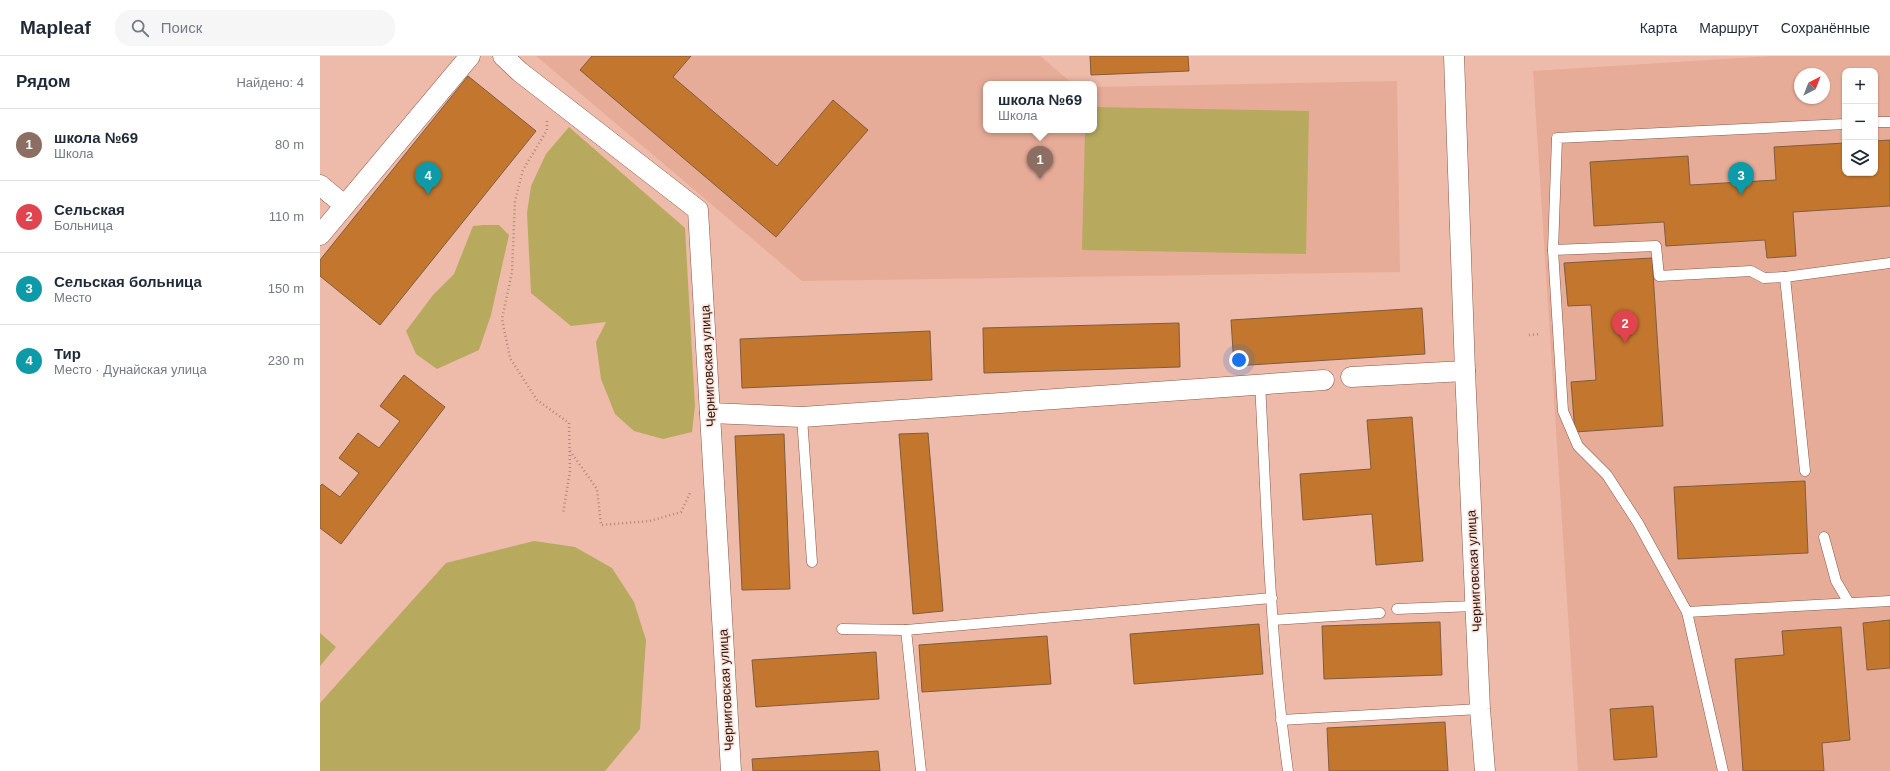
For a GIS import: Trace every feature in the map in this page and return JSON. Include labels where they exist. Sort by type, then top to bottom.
[{"type":"street","points":[[320,235],[470,56]]},
{"type":"street","name":"Черниговская улица","points":[[503,56],[520,72],[548,92],[698,210],[731,771]]},
{"type":"street","name":"Черниговская улица","points":[[1454,56],[1475,606],[1480,709],[1485,771]]},
{"type":"street","points":[[320,185],[344,205]]},
{"type":"street","points":[[1352,376],[1465,371]]},
{"type":"street","points":[[710,413],[802,417],[1260,383],[1324,380]]},
{"type":"lane","points":[[1878,122],[1890,122]]},
{"type":"lane","points":[[1723,771],[1687,612],[1638,523],[1607,475],[1578,446],[1562,411],[1554,250],[1557,138],[1842,124]]},
{"type":"lane","points":[[1554,250],[1656,246],[1659,276],[1751,271],[1764,278],[1785,277],[1890,263]]},
{"type":"lane","points":[[1785,277],[1805,471]]},
{"type":"lane","points":[[1260,383],[1273,620],[1281,720],[1288,771]]},
{"type":"lane","points":[[802,417],[812,562]]},
{"type":"lane","points":[[1824,537],[1836,581],[1849,603]]},
{"type":"lane","points":[[842,630],[906,630],[1272,598]]},
{"type":"lane","points":[[1687,612],[1890,601]]},
{"type":"lane","points":[[1397,609],[1475,606]]},
{"type":"lane","points":[[1273,620],[1380,613]]},
{"type":"lane","points":[[906,630],[921,771]]},
{"type":"lane","points":[[1281,720],[1480,709]]},
{"type":"path","points":[[548,92],[547,130],[523,170],[515,201],[512,272],[502,319],[510,358],[537,400],[569,423],[570,471],[563,514]]},
{"type":"path","points":[[570,451],[597,489],[601,525],[650,521],[681,512],[692,491]]},
{"type":"shaded area","points":[[536,56],[1040,56],[1069,81],[983,81],[983,133],[1097,133],[1097,87],[1397,81],[1400,272],[802,281]]},
{"type":"shaded area","points":[[1772,56],[1890,56],[1890,771],[1578,771],[1533,71]]},
{"type":"shaded area","points":[[1097,107],[1309,111],[1306,254],[1082,250],[1085,133],[1097,133]]},
{"type":"shaded area","points":[[569,127],[685,228],[695,406],[692,432],[663,439],[634,431],[615,414],[601,379],[596,342],[606,322],[571,326],[531,293],[527,213],[531,186],[546,154]]},
{"type":"shaded area","points":[[499,225],[509,235],[491,315],[479,350],[437,369],[416,354],[406,331],[433,295],[454,274],[473,226]]},
{"type":"shaded area","points":[[534,541],[575,547],[612,568],[634,602],[646,640],[640,729],[605,771],[320,771],[320,703],[446,563]]},
{"type":"shaded area","points":[[320,633],[336,647],[320,666]]},
{"type":"building","points":[[592,56],[691,56],[673,77],[777,166],[833,100],[868,130],[776,237],[580,70]]},
{"type":"building","points":[[1090,56],[1188,56],[1189,71],[1091,75]]},
{"type":"building","points":[[468,76],[536,131],[380,325],[320,276],[320,260]]},
{"type":"building","points":[[1890,140],[1890,206],[1793,212],[1796,256],[1767,258],[1765,240],[1666,246],[1664,222],[1594,226],[1590,162],[1688,156],[1690,185],[1776,180],[1774,147],[1842,143],[1842,176],[1878,176],[1878,141]]},
{"type":"building","points":[[1652,258],[1663,426],[1575,432],[1571,382],[1596,380],[1591,305],[1568,306],[1564,263]]},
{"type":"building","points":[[1422,308],[1425,354],[1234,366],[1231,320]]},
{"type":"building","points":[[1179,323],[1180,367],[984,373],[983,328]]},
{"type":"building","points":[[930,331],[932,380],[742,388],[740,339]]},
{"type":"building","points":[[404,375],[445,407],[341,544],[320,528],[320,486],[322,484],[340,497],[359,473],[339,458],[358,433],[379,448],[400,421],[380,406]]},
{"type":"building","points":[[1412,417],[1423,561],[1376,565],[1372,514],[1303,520],[1300,474],[1371,469],[1367,420]]},
{"type":"building","points":[[928,433],[943,611],[913,614],[899,434]]},
{"type":"building","points":[[784,434],[790,589],[742,590],[735,436]]},
{"type":"building","points":[[1805,481],[1808,553],[1678,559],[1674,487]]},
{"type":"building","points":[[1890,620],[1890,668],[1867,670],[1863,623]]},
{"type":"building","points":[[1440,622],[1442,675],[1324,679],[1322,626]]},
{"type":"building","points":[[1259,624],[1263,674],[1134,684],[1130,634]]},
{"type":"building","points":[[1841,627],[1850,740],[1822,743],[1824,771],[1743,771],[1735,659],[1784,655],[1782,631]]},
{"type":"building","points":[[1047,636],[1051,684],[922,692],[919,645]]},
{"type":"building","points":[[876,652],[879,699],[756,707],[752,660]]},
{"type":"building","points":[[1653,706],[1657,757],[1614,760],[1610,709]]},
{"type":"building","points":[[1445,722],[1448,771],[1329,771],[1327,728]]},
{"type":"building","points":[[878,751],[880,771],[753,771],[752,759]]},
{"type":"place","name":"школа №69","points":[[1040,179]]},
{"type":"place","name":"Тир","points":[[428,195]]},
{"type":"place","name":"Сельская больница","points":[[1741,195]]},
{"type":"place","name":"Сельская","points":[[1625,343]]}]
